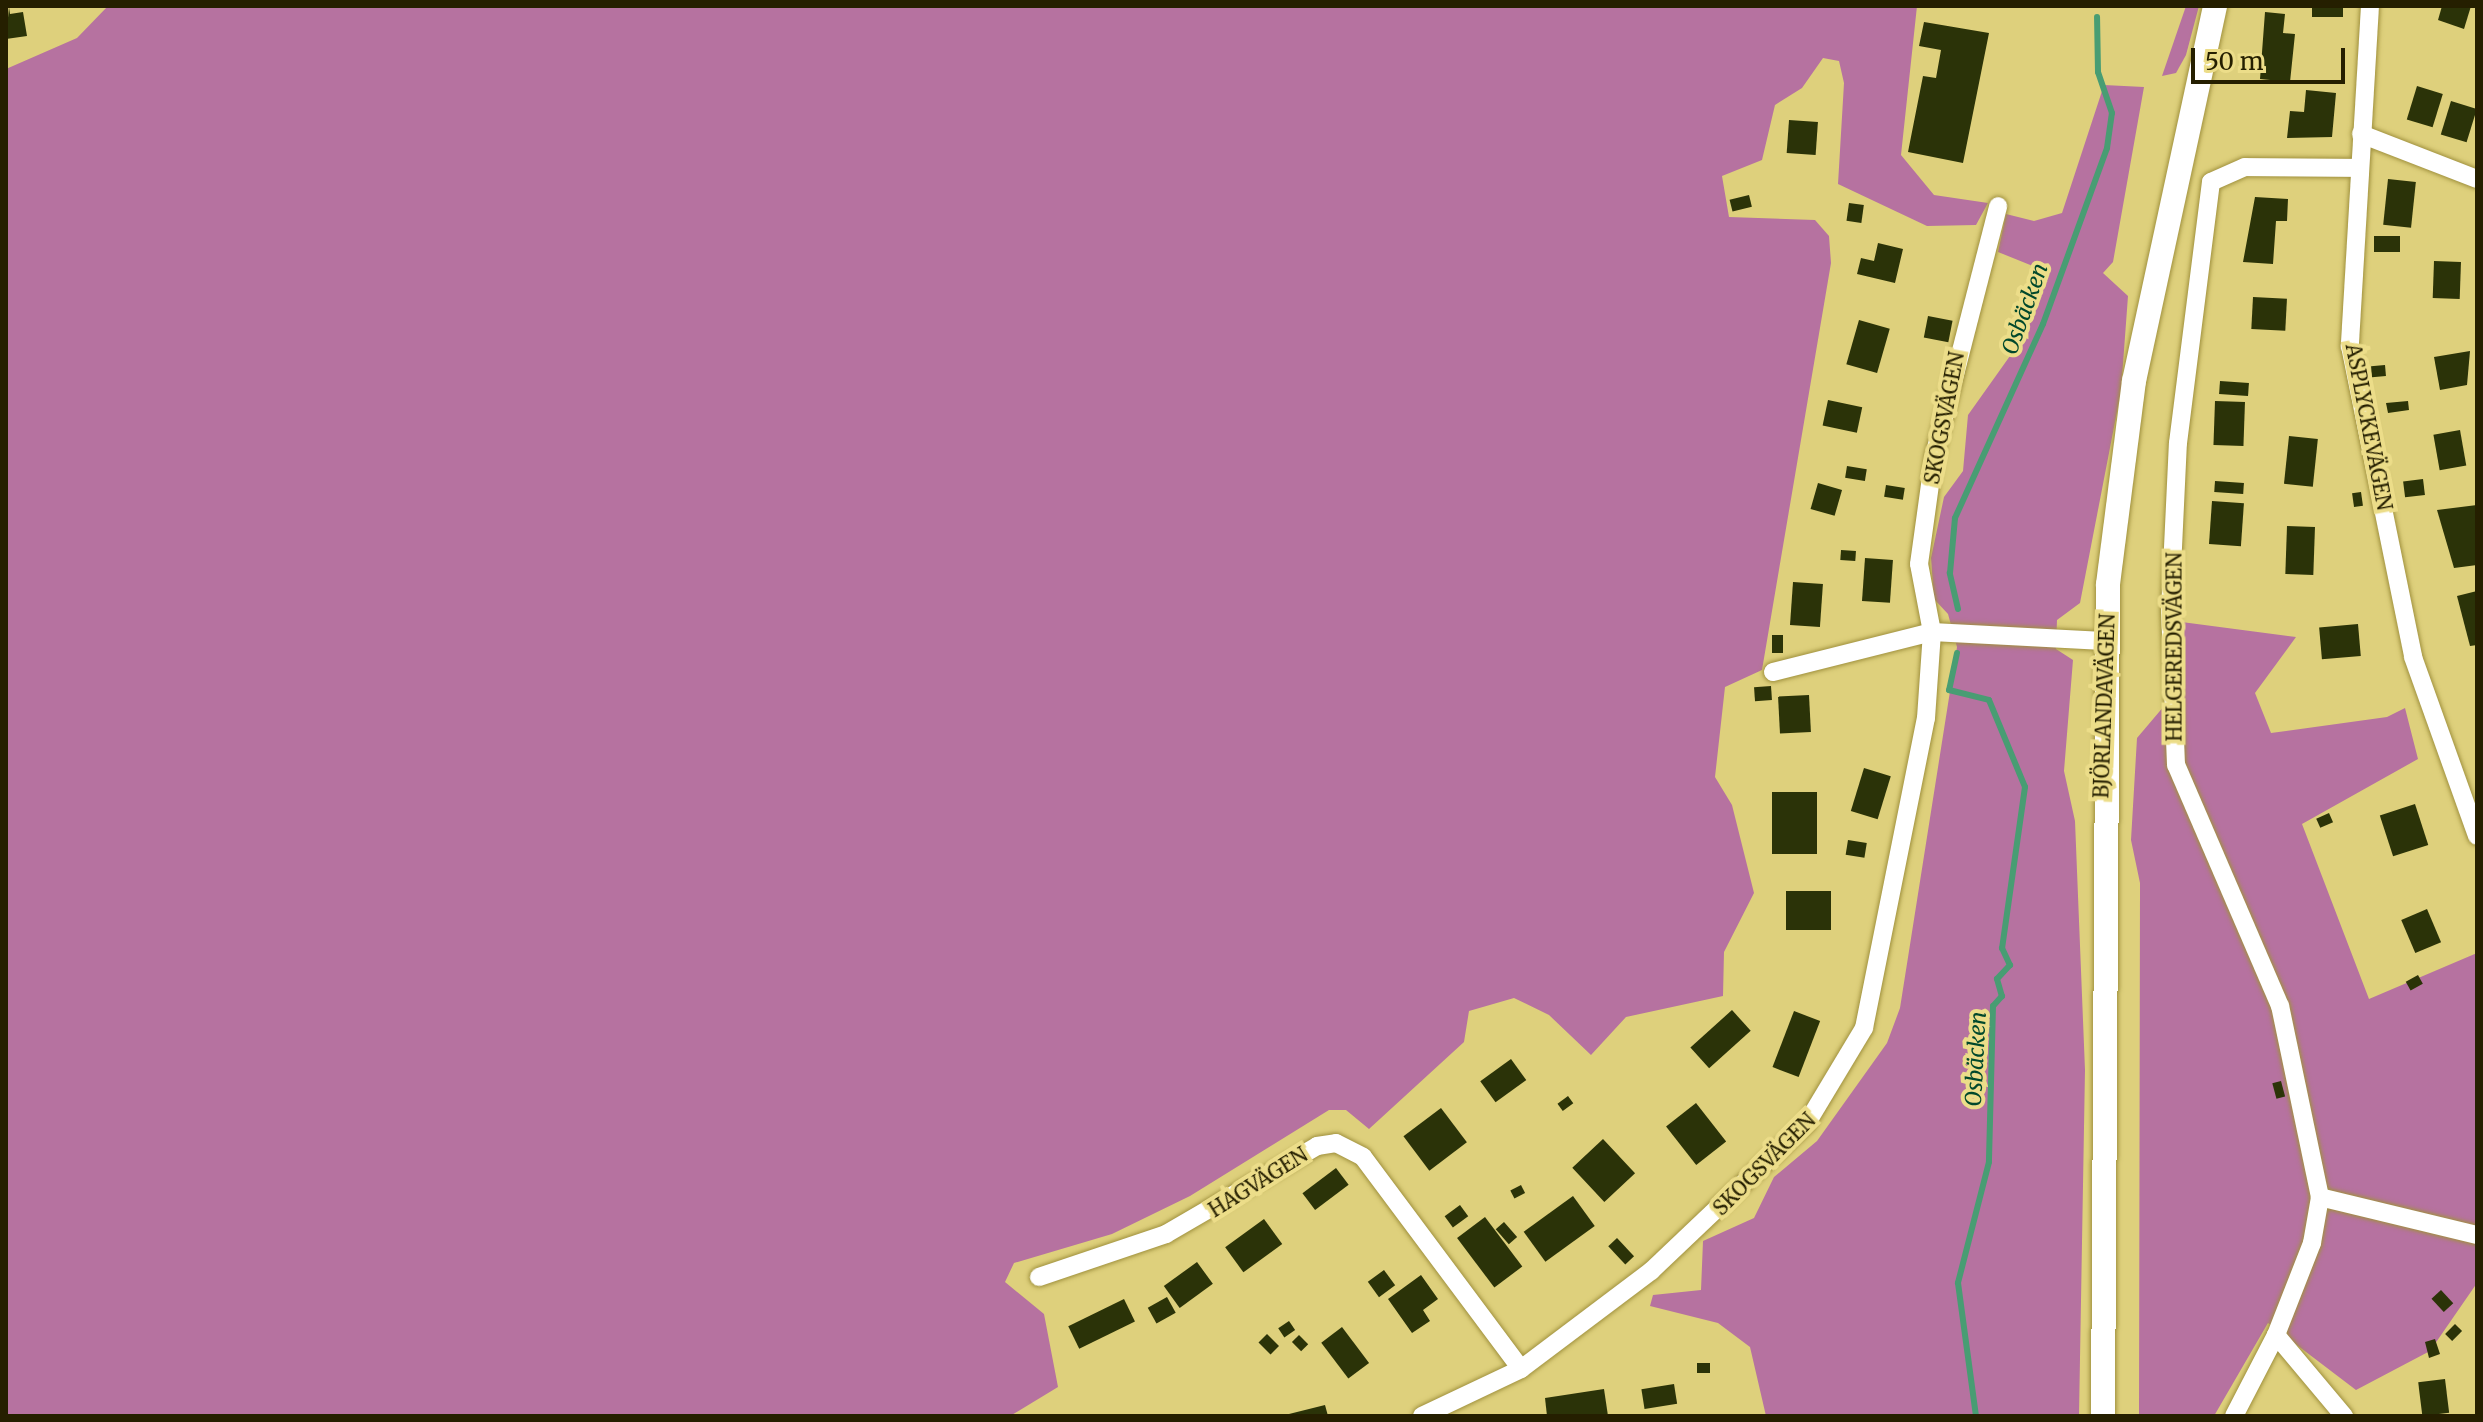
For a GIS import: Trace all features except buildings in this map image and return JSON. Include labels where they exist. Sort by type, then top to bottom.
[{"type":"street","name":"BJÖRLANDAVÄGEN","points":[[2103,1416],[2104,641],[2134,381],[2215,6]]},
{"type":"street","name":"ASPLYCKEVÄGEN","points":[[2370,6],[2350,346],[2413,657],[2477,836]]},
{"type":"street","points":[[2361,134],[2477,179]]},
{"type":"street","name":"HELGEREDSVÄGEN","points":[[2234,1416],[2276,1335],[2312,1243],[2320,1197],[2280,1006],[2176,765],[2170,594],[2178,443],[2211,182],[2245,167],[2360,168]]},
{"type":"street","name":"SKOGSVÄGEN","points":[[1422,1416],[1521,1369],[1651,1271],[1748,1183],[1819,1109],[1851,1053],[1870,1009],[1926,718],[1932,632],[1919,564],[1934,456],[1998,206]]},
{"type":"street","points":[[1773,672],[1932,632],[2104,641]]},
{"type":"street","name":"HAGVÄGEN","points":[[1039,1277],[1166,1234],[1317,1146],[1336,1143],[1363,1157],[1521,1369]]},
{"type":"street","points":[[2320,1197],[2477,1235]]},
{"type":"street","points":[[2276,1335],[2344,1416]]},
{"type":"shaded area","points":[[108,6],[1917,6],[1901,155],[1934,195],[1988,203],[1976,225],[1927,226],[1838,184],[1844,83],[1839,61],[1823,58],[1802,88],[1775,105],[1762,160],[1722,176],[1729,217],[1815,220],[1829,236],[1831,263],[1762,670],[1725,687],[1715,777],[1732,805],[1754,893],[1724,952],[1723,996],[1626,1017],[1591,1055],[1549,1015],[1514,998],[1469,1011],[1464,1042],[1369,1129],[1346,1110],[1329,1110],[1190,1196],[1112,1234],[1014,1263],[1005,1282],[1044,1314],[1058,1387],[1010,1416],[6,1416],[6,69],[77,38]]},
{"type":"shaded area","points":[[2186,6],[2199,6],[2186,55],[2176,73],[2162,76]]},
{"type":"shaded area","points":[[2104,85],[2144,87],[2113,262],[2103,273],[2128,296],[2121,391],[2080,603],[2057,620],[2056,649],[2073,660],[2064,771],[2075,821],[2085,1070],[2079,1416],[1766,1416],[1750,1347],[1718,1323],[1650,1306],[1653,1295],[1701,1290],[1703,1241],[1754,1218],[1774,1177],[1817,1141],[1887,1043],[1900,1008],[1957,647],[1948,614],[1934,599],[1931,558],[1944,497],[1963,471],[1968,415],[2027,332],[2038,268],[1998,252],[2006,214],[2034,221],[2062,213]]},
{"type":"shaded area","points":[[2174,621],[2296,637],[2255,693],[2271,733],[2387,717],[2405,708],[2418,759],[2302,824],[2369,999],[2477,953],[2477,1283],[2430,1351],[2356,1390],[2268,1323],[2214,1416],[2139,1416],[2140,883],[2131,840],[2137,738],[2176,692]]},
{"type":"waterway","name":"Osbäcken","points":[[1958,609],[1950,573],[1955,518],[2043,324],[2107,148],[2112,113],[2098,72],[2097,17]]},
{"type":"waterway","name":"Osbäcken","points":[[1957,653],[1949,690],[1989,700],[2025,787],[2002,948],[2010,965],[1997,979],[2002,996],[1993,1006],[1989,1162],[1958,1283],[1976,1416]]}]
